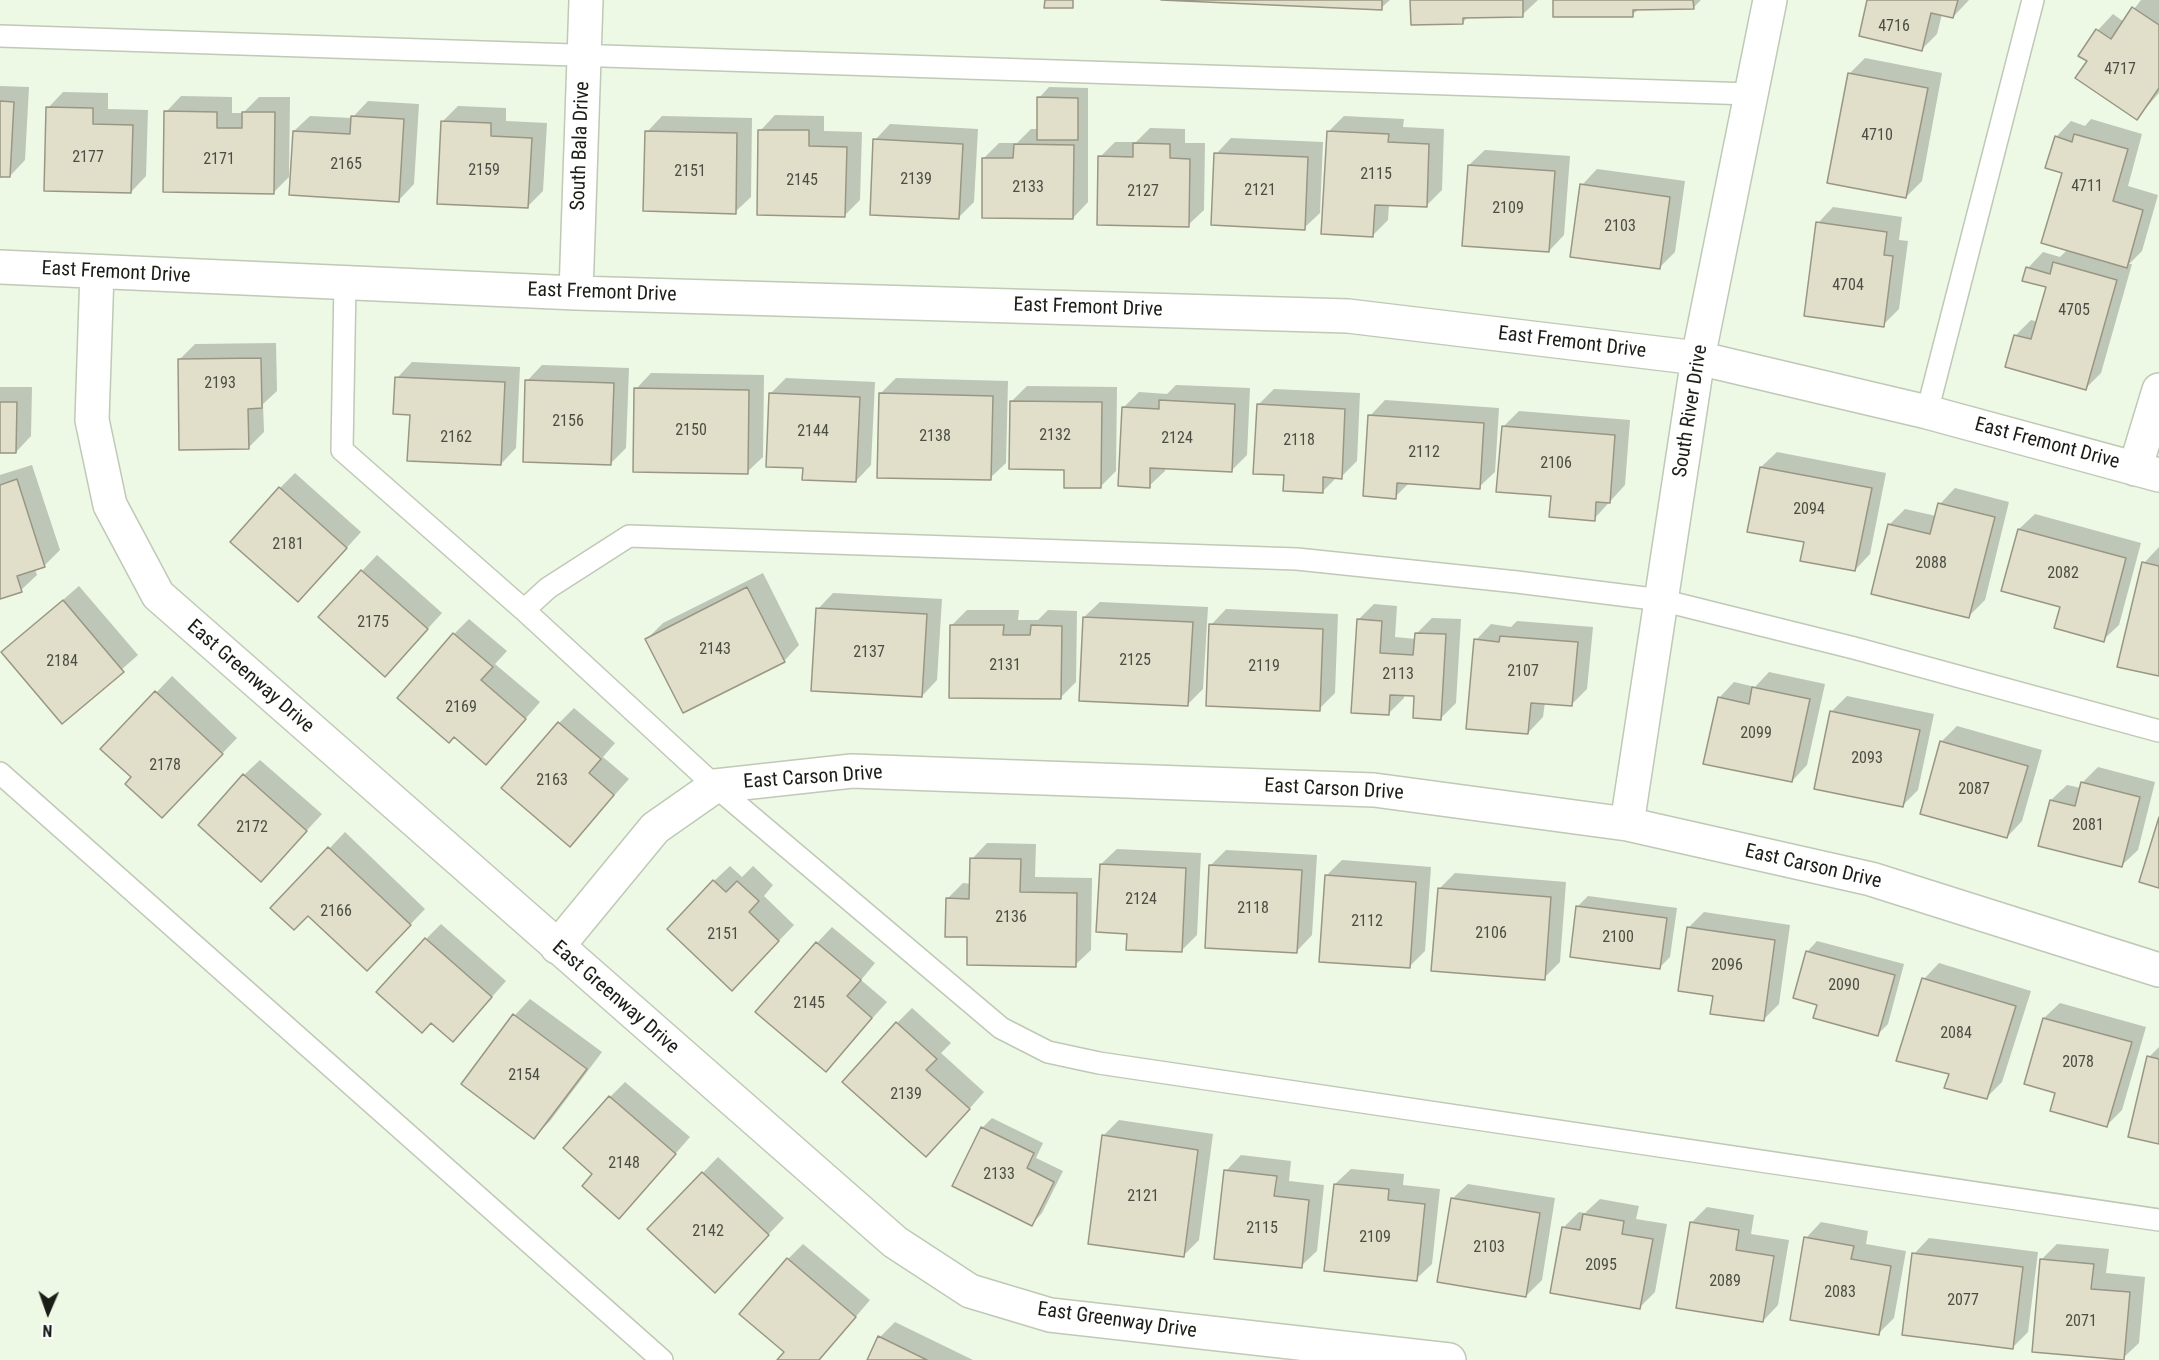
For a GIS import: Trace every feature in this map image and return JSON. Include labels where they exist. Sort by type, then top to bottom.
[{"type":"street","name":"South Bala Drive","points":[[576,293],[586,0]]},
{"type":"street","name":"South River Drive","points":[[1627,824],[1698,358],[1770,0]]},
{"type":"street","name":"East Fremont Drive","points":[[0,267],[576,293],[1348,316],[1698,358],[1927,412],[2147,472]]},
{"type":"street","name":"East Greenway Drive","points":[[97,272],[92,420],[110,505],[158,595],[895,1242],[970,1291],[1050,1315],[1449,1360]]},
{"type":"street","points":[[2147,472],[2159,390]]},
{"type":"street","name":"East Carson Drive","points":[[557,947],[655,828],[715,786],[852,771],[1374,790],[1627,824],[1871,879],[2159,970]]},
{"type":"lane","points":[[1927,412],[2033,0]]},
{"type":"lane","points":[[0,36],[1750,94]]},
{"type":"lane","points":[[345,283],[342,450],[524,610],[715,786],[1001,1028],[1048,1052],[1110,1065],[2159,1220]]},
{"type":"lane","points":[[524,610],[548,588],[629,536],[1297,560],[1517,582],[1661,600],[1854,648],[2159,731]]},
{"type":"lane","points":[[0,773],[662,1360]]},
{"type":"building","points":[[1045,0],[1073,0],[1073,8],[1044,8]]},
{"type":"building","points":[[1161,0],[1382,0],[1382,10]]},
{"type":"building","points":[[1410,0],[1523,0],[1523,17],[1463,18],[1463,24],[1411,25]]},
{"type":"building","points":[[1553,0],[1693,0],[1694,9],[1633,10],[1633,17],[1553,17]]},
{"type":"building","points":[[1867,0],[1958,0],[1953,18],[1931,13],[1922,51],[1859,36]]},
{"type":"building","points":[[2132,7],[2159,25],[2159,88],[2137,120],[2075,78],[2087,61],[2078,56],[2096,29],[2111,39]]},
{"type":"building","points":[[1848,73],[1928,88],[1906,198],[1827,183]]},
{"type":"building","points":[[1037,97],[1078,98],[1078,140],[1037,140]]},
{"type":"building","points":[[0,101],[14,102],[10,177],[0,177]]},
{"type":"building","points":[[46,107],[93,108],[93,124],[133,125],[131,193],[44,191]]},
{"type":"building","points":[[164,111],[217,112],[217,128],[242,128],[242,112],[275,112],[274,194],[163,192]]},
{"type":"building","points":[[351,116],[404,119],[399,202],[289,195],[293,131],[350,134]]},
{"type":"building","points":[[441,121],[491,123],[491,136],[532,138],[528,208],[437,204]]},
{"type":"building","points":[[758,130],[809,130],[809,146],[847,147],[845,217],[757,215]]},
{"type":"building","points":[[645,131],[737,133],[736,214],[643,211]]},
{"type":"building","points":[[1327,131],[1389,134],[1388,142],[1429,144],[1427,207],[1375,205],[1373,237],[1321,234]]},
{"type":"building","points":[[2074,134],[2128,149],[2113,201],[2143,210],[2127,268],[2041,243],[2062,173],[2045,168],[2055,136],[2072,142]]},
{"type":"building","points":[[873,139],[963,144],[959,219],[870,215]]},
{"type":"building","points":[[1133,143],[1170,144],[1170,158],[1190,159],[1189,227],[1097,225],[1098,156],[1133,157]]},
{"type":"building","points":[[1014,144],[1074,145],[1073,219],[982,218],[982,158],[1013,158]]},
{"type":"building","points":[[1214,153],[1308,157],[1305,230],[1211,225]]},
{"type":"building","points":[[1468,165],[1555,171],[1549,252],[1462,246]]},
{"type":"building","points":[[1580,184],[1670,197],[1660,269],[1570,257]]},
{"type":"building","points":[[1816,222],[1887,232],[1884,255],[1893,256],[1884,327],[1804,316]]},
{"type":"building","points":[[2053,262],[2117,280],[2086,390],[2005,367],[2014,335],[2031,339],[2046,287],[2022,281],[2026,267],[2050,274]]},
{"type":"building","points":[[261,358],[262,408],[248,409],[249,449],[179,450],[178,359]]},
{"type":"building","points":[[395,377],[505,382],[501,465],[407,461],[410,415],[393,414]]},
{"type":"building","points":[[525,380],[614,383],[611,465],[523,462]]},
{"type":"building","points":[[634,388],[749,390],[748,474],[633,472]]},
{"type":"building","points":[[769,393],[860,397],[856,482],[802,480],[803,468],[766,467]]},
{"type":"building","points":[[879,393],[993,396],[991,480],[877,478]]},
{"type":"building","points":[[1159,400],[1235,404],[1232,472],[1150,468],[1150,488],[1118,486],[1122,407],[1159,409]]},
{"type":"building","points":[[1010,401],[1102,402],[1101,488],[1064,488],[1064,470],[1009,469]]},
{"type":"building","points":[[0,402],[17,402],[16,453],[0,453]]},
{"type":"building","points":[[1257,404],[1345,409],[1342,479],[1323,477],[1323,493],[1283,491],[1284,475],[1253,474]]},
{"type":"building","points":[[1368,415],[1484,423],[1480,489],[1397,483],[1396,499],[1363,496]]},
{"type":"building","points":[[1502,426],[1615,435],[1610,503],[1596,502],[1595,521],[1549,517],[1551,496],[1496,492]]},
{"type":"building","points":[[1760,467],[1872,488],[1855,571],[1800,561],[1804,542],[1747,532]]},
{"type":"building","points":[[17,479],[45,567],[17,576],[22,592],[0,599],[0,485]]},
{"type":"building","points":[[279,487],[347,548],[298,602],[230,542]]},
{"type":"building","points":[[1938,503],[1995,517],[1969,618],[1871,594],[1888,524],[1930,534]]},
{"type":"building","points":[[2018,529],[2126,558],[2104,642],[2054,628],[2060,607],[2001,591]]},
{"type":"building","points":[[2142,562],[2159,566],[2159,676],[2117,667]]},
{"type":"building","points":[[361,570],[428,629],[385,677],[318,617]]},
{"type":"building","points":[[747,587],[785,662],[683,713],[645,639]]},
{"type":"building","points":[[63,600],[124,672],[62,724],[1,652]]},
{"type":"building","points":[[816,608],[927,614],[922,697],[811,691]]},
{"type":"building","points":[[1083,617],[1193,622],[1188,706],[1079,701]]},
{"type":"building","points":[[1357,619],[1382,621],[1380,653],[1413,655],[1415,633],[1446,634],[1441,720],[1413,718],[1414,696],[1390,695],[1389,715],[1351,713]]},
{"type":"building","points":[[1209,624],[1323,629],[1320,711],[1206,706]]},
{"type":"building","points":[[950,625],[1004,625],[1003,635],[1030,635],[1031,625],[1062,626],[1061,699],[949,698]]},
{"type":"building","points":[[453,633],[493,667],[481,680],[526,719],[486,765],[454,737],[449,743],[397,698]]},
{"type":"building","points":[[1500,636],[1578,642],[1572,706],[1531,703],[1528,734],[1466,729],[1474,639],[1499,642]]},
{"type":"building","points":[[1752,687],[1810,699],[1792,782],[1703,764],[1718,697],[1749,704]]},
{"type":"building","points":[[155,691],[223,754],[162,818],[125,784],[131,777],[100,749]]},
{"type":"building","points":[[1830,711],[1920,730],[1903,807],[1814,789]]},
{"type":"building","points":[[558,722],[601,759],[589,773],[614,795],[570,847],[501,788]]},
{"type":"building","points":[[1940,741],[2028,766],[2007,838],[1920,814]]},
{"type":"building","points":[[243,774],[307,831],[261,882],[198,825]]},
{"type":"building","points":[[2081,782],[2140,797],[2122,867],[2038,846],[2050,800],[2075,806]]},
{"type":"building","points":[[2159,817],[2159,888],[2139,882]]},
{"type":"building","points":[[328,847],[411,925],[367,971],[308,916],[294,930],[270,908]]},
{"type":"building","points":[[970,858],[1021,859],[1020,892],[1077,893],[1076,967],[967,965],[967,937],[945,937],[946,898],[969,899]]},
{"type":"building","points":[[1100,864],[1186,868],[1182,952],[1126,950],[1127,934],[1096,932]]},
{"type":"building","points":[[1209,865],[1302,870],[1297,953],[1205,948]]},
{"type":"building","points":[[1325,875],[1416,882],[1410,968],[1319,962]]},
{"type":"building","points":[[713,880],[726,892],[737,881],[759,901],[749,912],[779,941],[732,991],[667,929]]},
{"type":"building","points":[[1438,888],[1551,897],[1545,980],[1431,971]]},
{"type":"building","points":[[1576,906],[1667,918],[1660,969],[1570,957]]},
{"type":"building","points":[[1687,927],[1775,940],[1764,1021],[1710,1014],[1713,996],[1678,991]]},
{"type":"building","points":[[425,938],[492,997],[453,1042],[431,1023],[422,1033],[376,992]]},
{"type":"building","points":[[816,942],[861,980],[847,996],[872,1018],[826,1072],[755,1012]]},
{"type":"building","points":[[1806,951],[1895,975],[1878,1036],[1813,1018],[1817,1005],[1793,998]]},
{"type":"building","points":[[1922,978],[2016,1006],[1987,1099],[1944,1088],[1949,1074],[1896,1061]]},
{"type":"building","points":[[513,1014],[587,1069],[534,1139],[461,1084]]},
{"type":"building","points":[[2043,1018],[2132,1042],[2107,1127],[2050,1111],[2055,1093],[2024,1084]]},
{"type":"building","points":[[896,1022],[937,1059],[926,1070],[970,1109],[926,1157],[842,1082]]},
{"type":"building","points":[[2147,1056],[2159,1059],[2159,1144],[2128,1137]]},
{"type":"building","points":[[609,1096],[676,1154],[619,1219],[582,1186],[592,1174],[563,1148]]},
{"type":"building","points":[[981,1127],[1034,1153],[1027,1168],[1054,1182],[1032,1226],[952,1186]]},
{"type":"building","points":[[1102,1135],[1198,1150],[1184,1257],[1088,1244]]},
{"type":"building","points":[[1224,1170],[1277,1176],[1274,1196],[1309,1200],[1302,1268],[1214,1259]]},
{"type":"building","points":[[702,1172],[769,1235],[715,1293],[647,1229]]},
{"type":"building","points":[[1334,1184],[1389,1189],[1388,1200],[1425,1204],[1417,1281],[1324,1271]]},
{"type":"building","points":[[1451,1198],[1540,1213],[1526,1297],[1437,1282]]},
{"type":"building","points":[[1583,1214],[1624,1221],[1622,1234],[1653,1239],[1640,1309],[1550,1293],[1562,1227],[1580,1230]]},
{"type":"building","points":[[1690,1222],[1739,1230],[1736,1250],[1774,1256],[1763,1322],[1676,1308]]},
{"type":"building","points":[[1804,1237],[1854,1246],[1851,1259],[1891,1266],[1879,1335],[1790,1320]]},
{"type":"building","points":[[1912,1253],[2023,1267],[2013,1349],[1902,1335]]},
{"type":"building","points":[[787,1258],[856,1317],[819,1360],[777,1360],[784,1352],[739,1314]]},
{"type":"building","points":[[2040,1259],[2094,1264],[2091,1289],[2130,1292],[2124,1360],[2032,1352]]},
{"type":"building","points":[[878,1336],[927,1360],[867,1360]]}]
